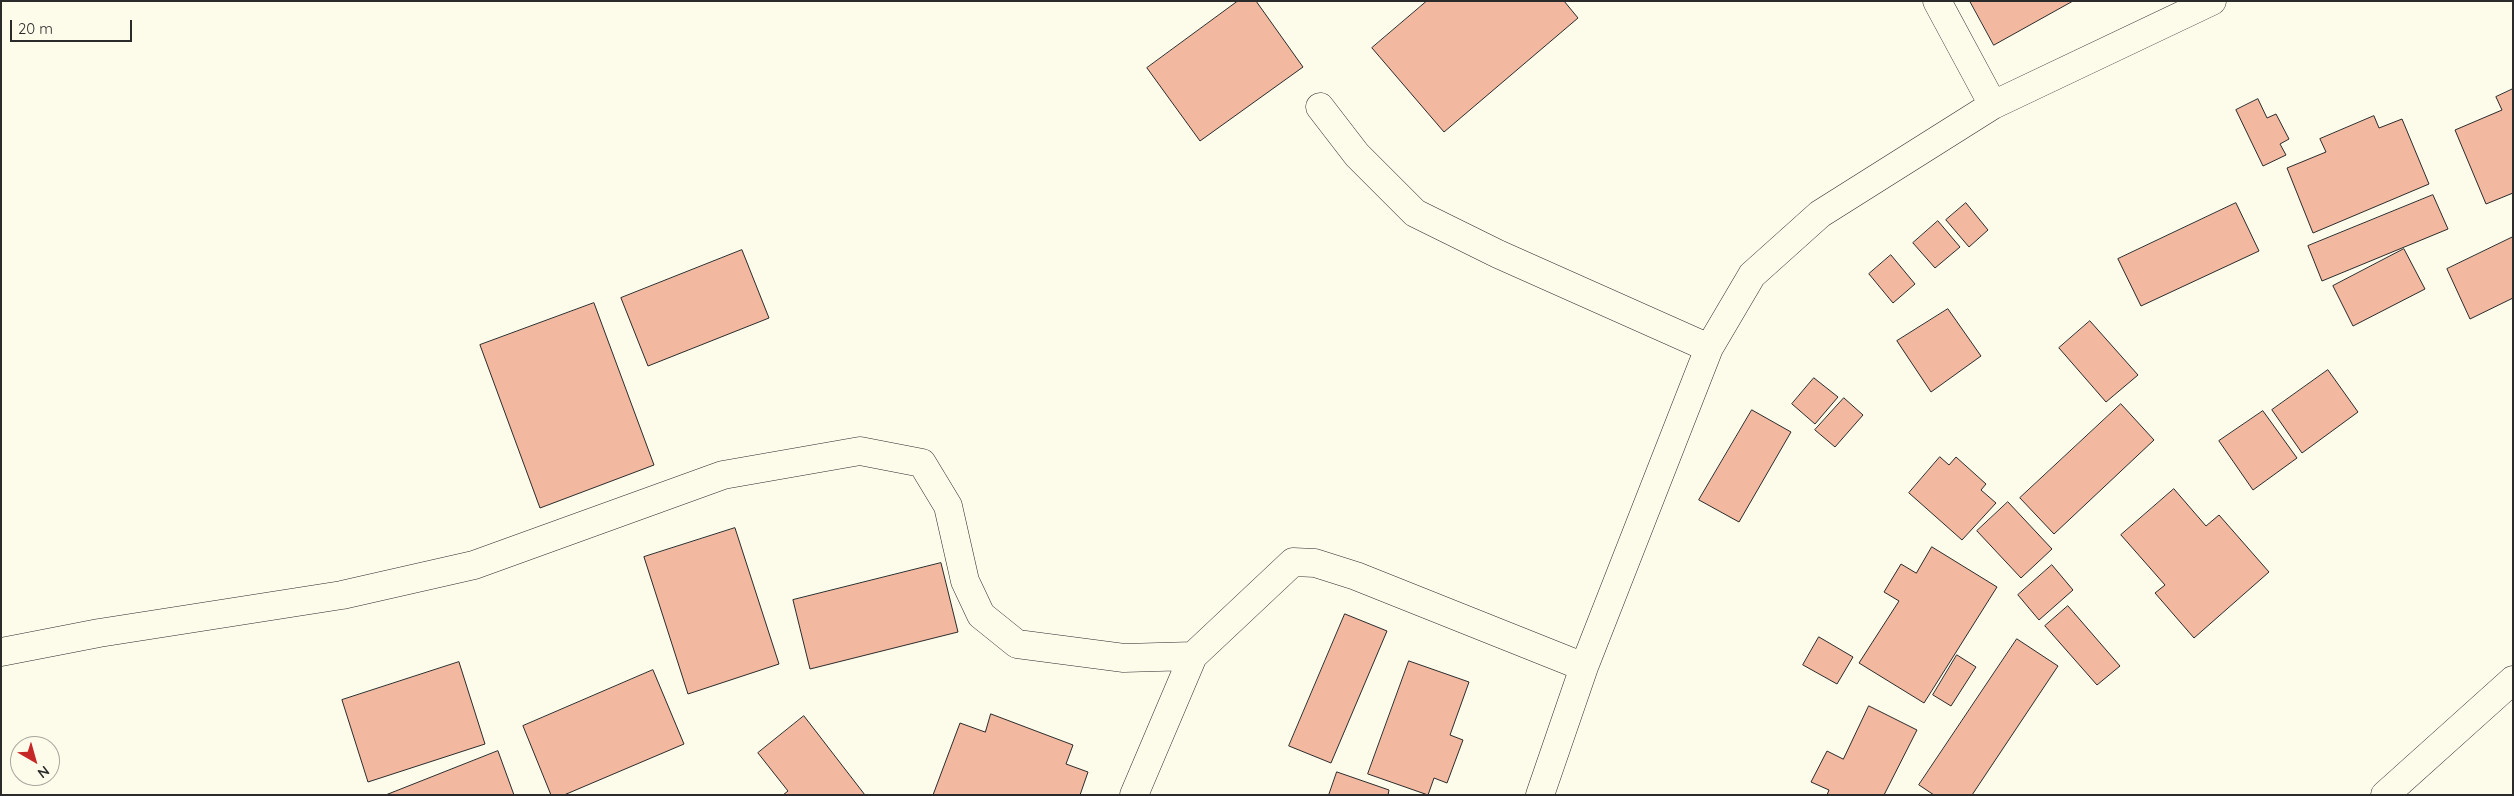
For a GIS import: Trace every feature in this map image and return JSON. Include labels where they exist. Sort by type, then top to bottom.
[{"type":"street","points":[[1937,1],[1993,105]]},
{"type":"street","points":[[1540,795],[1584,667],[1709,348],[1752,274],[1820,214],[1993,105],[2212,1]]},
{"type":"street","points":[[1320,107],[1357,155],[1415,213],[1498,254],[1709,348]]},
{"type":"street","points":[[1,652],[99,633],[342,595],[474,565],[724,475],[860,451],[922,463],[948,506],[965,581],[981,615],[1017,644],[1124,658],[1193,656]]},
{"type":"street","points":[[1134,795],[1193,656],[1293,562],[1315,563],[1356,576],[1584,667]]},
{"type":"street","points":[[2385,795],[2513,680]]},
{"type":"building","points":[[1238,1],[1256,1],[1303,67],[1200,141],[1147,68]]},
{"type":"building","points":[[1427,1],[1564,1],[1578,18],[1444,132],[1372,48]]},
{"type":"building","points":[[1970,1],[2073,1],[1994,45]]},
{"type":"building","points":[[2513,89],[2513,193],[2486,204],[2455,130],[2502,110],[2496,97]]},
{"type":"building","points":[[2258,99],[2267,118],[2276,114],[2289,139],[2280,144],[2286,155],[2263,166],[2236,110]]},
{"type":"building","points":[[2374,116],[2379,128],[2402,119],[2429,184],[2313,233],[2287,168],[2326,152],[2320,139]]},
{"type":"building","points":[[2433,195],[2448,229],[2322,281],[2308,246]]},
{"type":"building","points":[[1966,203],[1988,230],[1969,247],[1946,220]]},
{"type":"building","points":[[2236,203],[2259,251],[2141,306],[2118,259]]},
{"type":"building","points":[[1938,221],[1960,247],[1935,268],[1913,243]]},
{"type":"building","points":[[2513,237],[2513,298],[2470,319],[2447,269]]},
{"type":"building","points":[[2404,249],[2425,289],[2353,326],[2333,286]]},
{"type":"building","points":[[742,250],[769,318],[648,366],[621,298]]},
{"type":"building","points":[[1891,255],[1915,284],[1893,303],[1869,274]]},
{"type":"building","points":[[594,303],[654,465],[540,508],[480,345]]},
{"type":"building","points":[[1948,309],[1981,356],[1931,392],[1897,341]]},
{"type":"building","points":[[2090,321],[2138,375],[2106,402],[2059,348]]},
{"type":"building","points":[[2328,370],[2358,412],[2302,453],[2272,410]]},
{"type":"building","points":[[1814,378],[1838,397],[1815,424],[1792,404]]},
{"type":"building","points":[[1844,398],[1863,415],[1835,447],[1815,430]]},
{"type":"building","points":[[2121,404],[2154,440],[2054,534],[2020,498]]},
{"type":"building","points":[[1752,410],[1791,432],[1739,522],[1699,500]]},
{"type":"building","points":[[2263,411],[2297,458],[2253,490],[2219,441]]},
{"type":"building","points":[[1940,457],[1949,465],[1956,457],[1986,484],[1981,490],[1996,503],[1962,540],[1909,493]]},
{"type":"building","points":[[2174,489],[2206,526],[2219,515],[2269,572],[2194,638],[2155,593],[2165,585],[2121,535]]},
{"type":"building","points":[[2008,502],[2052,549],[2021,578],[1977,531]]},
{"type":"building","points":[[735,528],[779,664],[688,694],[644,557]]},
{"type":"building","points":[[1932,547],[1997,587],[1924,703],[1859,663],[1899,601],[1884,592],[1901,564],[1916,573]]},
{"type":"building","points":[[941,563],[958,632],[810,669],[793,600]]},
{"type":"building","points":[[2052,565],[2073,590],[2039,620],[2018,595]]},
{"type":"building","points":[[2068,606],[2120,666],[2097,685],[2045,626]]},
{"type":"building","points":[[1345,614],[1387,631],[1331,763],[1289,746]]},
{"type":"building","points":[[1819,637],[1853,657],[1837,684],[1803,665]]},
{"type":"building","points":[[2017,639],[2058,666],[1972,795],[1934,795],[1919,785]]},
{"type":"building","points":[[1957,655],[1976,667],[1951,706],[1933,695]]},
{"type":"building","points":[[1409,661],[1469,682],[1450,735],[1463,740],[1447,783],[1434,778],[1428,795],[1368,774]]},
{"type":"building","points":[[459,662],[485,744],[368,782],[342,700]]},
{"type":"building","points":[[653,670],[684,744],[564,795],[551,795],[523,726]]},
{"type":"building","points":[[1869,706],[1917,730],[1884,795],[1827,795],[1829,790],[1811,782],[1827,751],[1843,759]]},
{"type":"building","points":[[991,714],[1073,745],[1066,764],[1088,772],[1080,795],[933,795],[960,723],[985,732]]},
{"type":"building","points":[[804,716],[865,795],[783,795],[788,791],[758,753]]},
{"type":"building","points":[[498,751],[514,795],[386,795]]},
{"type":"building","points":[[1337,772],[1389,790],[1388,795],[1329,795]]}]
